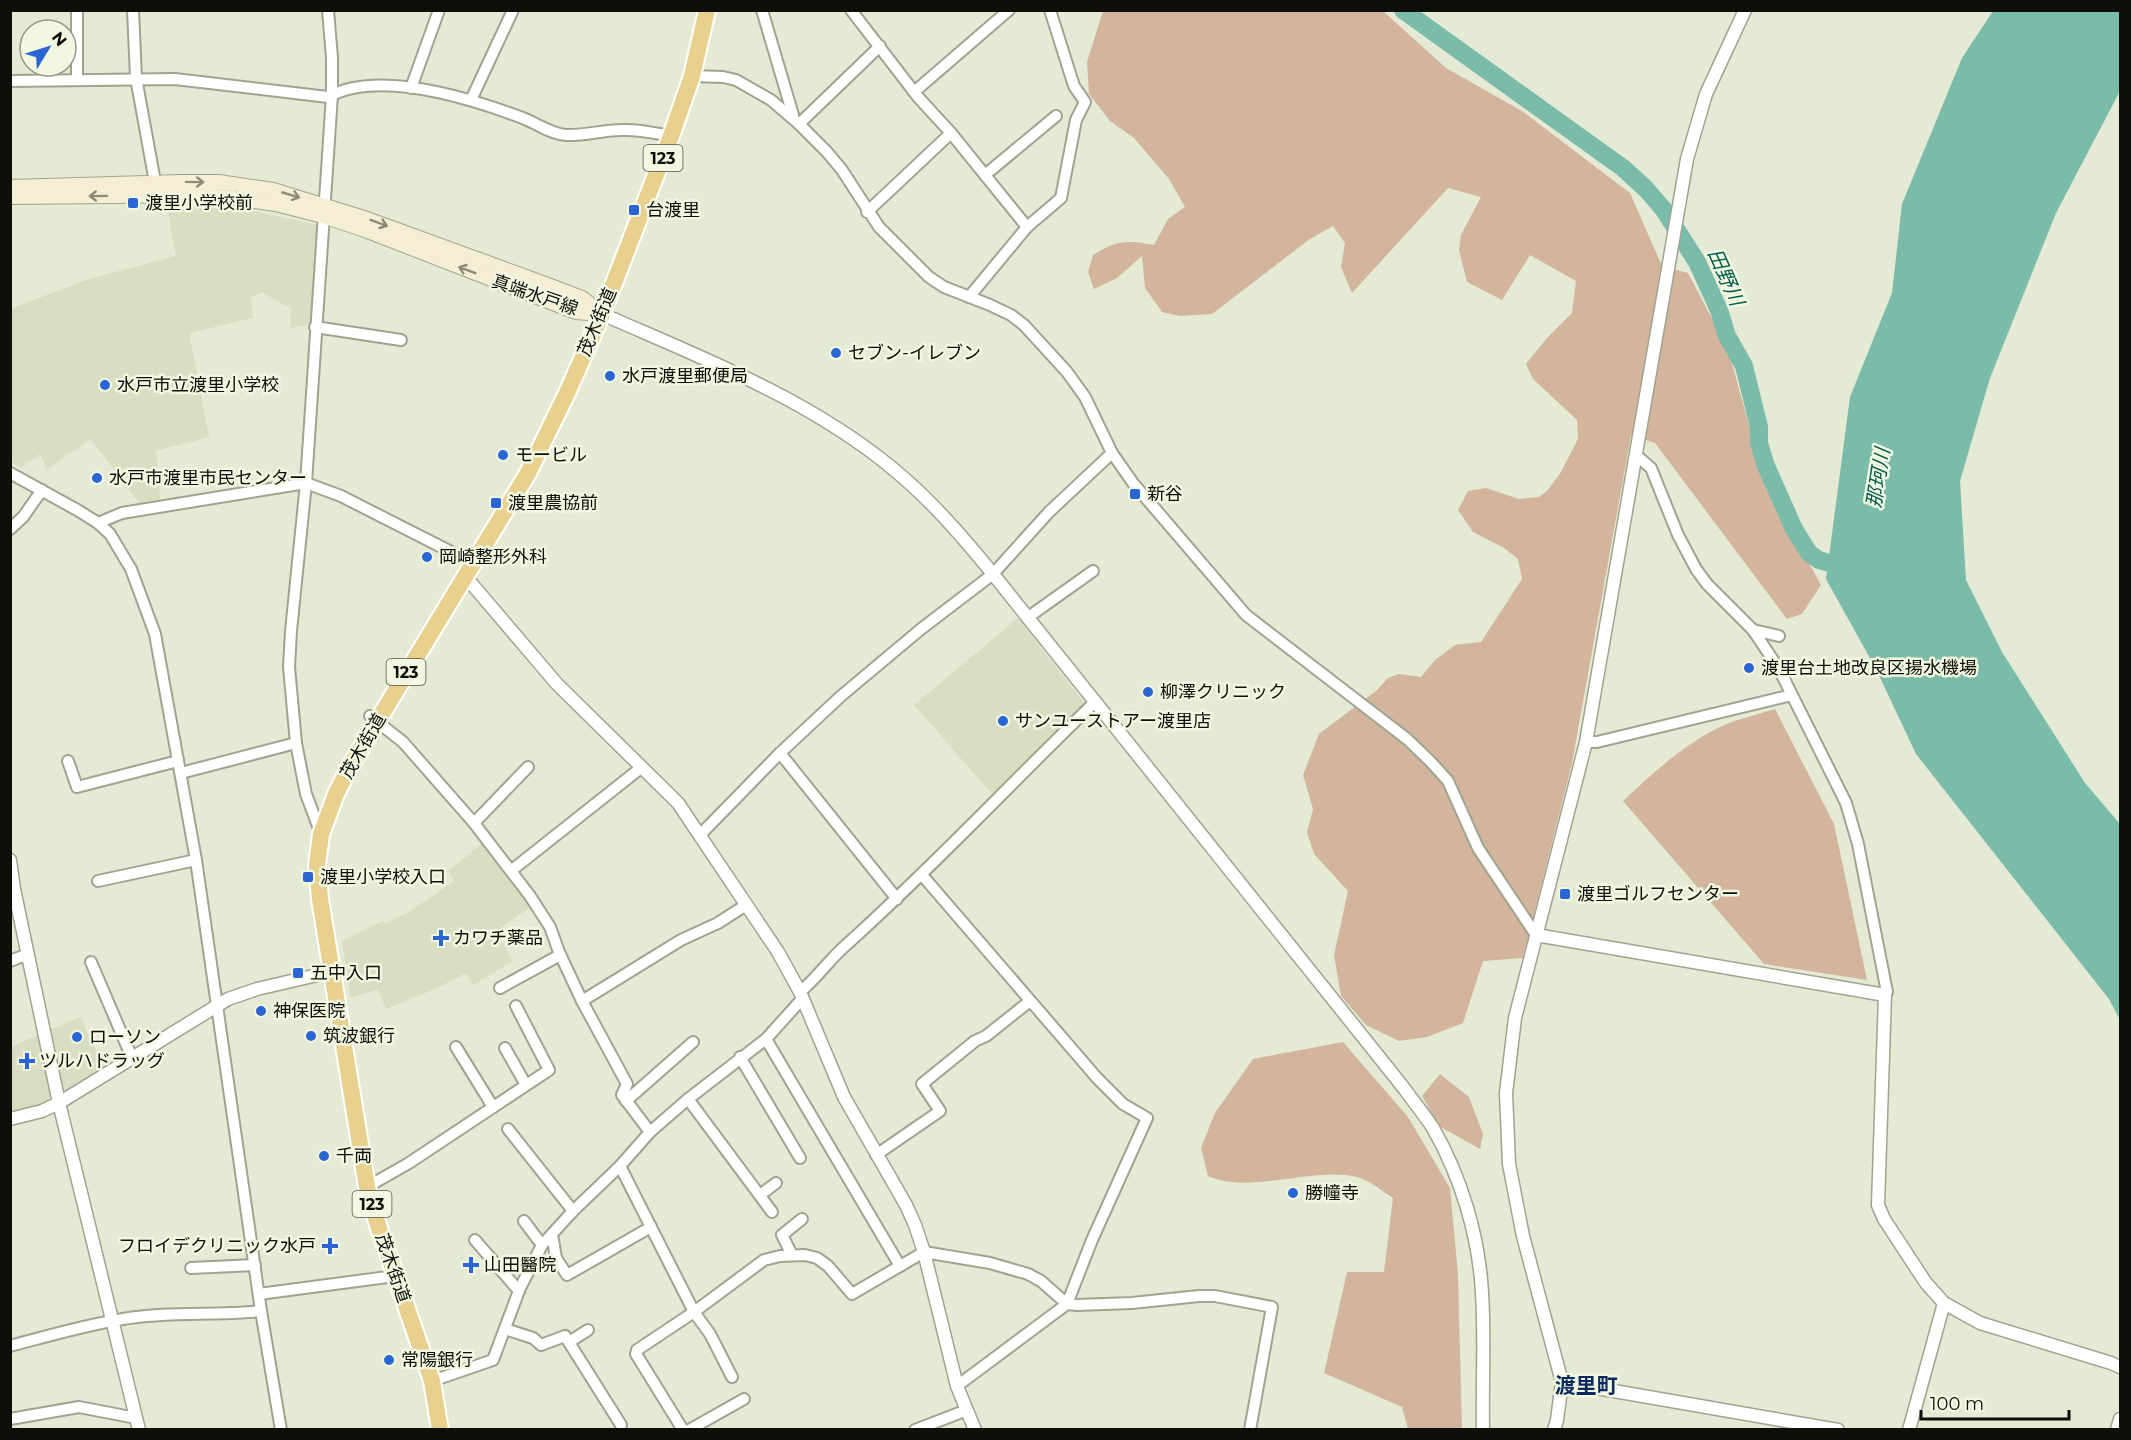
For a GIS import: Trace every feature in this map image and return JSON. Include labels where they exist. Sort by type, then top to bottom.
[{"type":"highway","name":"茂木街道","points":[[440,1430],[432,1381],[367,1186],[330,972],[318,881],[317,865],[321,834],[336,794],[374,718],[528,472],[567,393],[602,314],[671,136],[692,76],[707,10]]},
{"type":"main road","name":"真端水戸線","points":[[10,187],[219,182],[273,190],[576,312],[602,314]]},
{"type":"main road","name":"真端水戸線","points":[[10,198],[210,195],[323,210]]},
{"type":"street","points":[[77,10],[77,80]]},
{"type":"street","points":[[133,10],[136,78],[156,182]]},
{"type":"street","points":[[321,834],[306,794],[296,743],[289,667],[306,483],[332,95],[328,10]]},
{"type":"street","points":[[411,88],[439,10]]},
{"type":"street","points":[[471,100],[513,10]]},
{"type":"street","points":[[762,10],[795,121]]},
{"type":"street","points":[[851,10],[914,92],[951,133],[1027,227]]},
{"type":"street","points":[[914,92],[1009,10]]},
{"type":"street","points":[[969,297],[1027,227],[1061,198],[1076,120],[1085,102],[1074,87],[1050,10]]},
{"type":"street","points":[[1554,1430],[1562,1382],[1522,1236],[1509,1164],[1506,1093],[1515,1018],[1586,742],[1687,159],[1706,94],[1745,10]]},
{"type":"street","points":[[795,121],[880,46]]},
{"type":"street","points":[[692,76],[723,77],[736,80],[771,100],[795,121],[842,170],[867,212],[879,227],[929,277],[944,287],[1011,315],[1024,325],[1085,397],[1112,453],[1133,483],[1246,615],[1283,646],[1407,739],[1448,781],[1478,848],[1536,935],[1885,995]]},
{"type":"street","points":[[10,81],[136,78],[208,82],[328,97],[362,87],[379,85],[411,88],[471,100],[566,135],[644,130],[671,136]]},
{"type":"street","points":[[985,175],[1056,116]]},
{"type":"street","points":[[867,212],[951,133]]},
{"type":"street","points":[[602,314],[770,389],[849,435],[893,469],[930,502],[993,574],[1403,1087],[1432,1127],[1466,1206],[1480,1267],[1483,1430]]},
{"type":"street","points":[[315,327],[401,340]]},
{"type":"street","points":[[700,835],[780,753],[841,696],[921,629],[993,574],[1049,512],[1112,453]]},
{"type":"street","points":[[1636,455],[1651,468],[1678,535],[1696,568],[1707,584],[1753,630],[1779,669],[1846,803],[1858,844],[1887,992],[1885,995],[1878,1205],[1884,1219],[1926,1283],[1944,1303],[1980,1323],[2121,1367]]},
{"type":"street","points":[[10,473],[98,523],[110,534],[131,569],[155,634],[196,860],[261,1311],[281,1430]]},
{"type":"street","points":[[98,523],[122,513],[306,483],[341,496],[469,569],[557,684],[678,803],[778,952],[802,995],[844,1097],[906,1205],[924,1252],[957,1386],[975,1430]]},
{"type":"street","points":[[10,529],[23,517],[42,490]]},
{"type":"street","points":[[1027,618],[1093,572]]},
{"type":"street","points":[[1753,630],[1779,636]]},
{"type":"street","points":[[1586,742],[1597,742],[1792,695]]},
{"type":"street","points":[[432,1381],[494,1360],[519,1291],[542,1245],[573,1211],[620,1166],[650,1132],[765,1039],[836,954],[922,875],[1095,702]]},
{"type":"street","points":[[374,718],[403,742],[474,823],[512,870],[542,913],[582,1001],[627,1084],[622,1095],[650,1132]]},
{"type":"street","points":[[181,774],[296,743]]},
{"type":"street","points":[[780,753],[897,899]]},
{"type":"street","points":[[68,760],[77,787],[178,761]]},
{"type":"street","points":[[474,823],[528,767]]},
{"type":"street","points":[[512,870],[642,767]]},
{"type":"street","points":[[10,860],[14,889],[59,1103],[138,1424],[79,1407],[10,1419]]},
{"type":"street","points":[[98,881],[196,860]]},
{"type":"street","points":[[922,875],[1097,1078],[1124,1104],[1147,1118],[1092,1240],[1067,1304],[957,1386]]},
{"type":"street","points":[[582,1001],[681,940],[718,923],[746,905]]},
{"type":"street","points":[[10,961],[28,954]]},
{"type":"street","points":[[500,988],[560,955]]},
{"type":"street","points":[[91,962],[132,1058]]},
{"type":"street","points":[[10,1119],[42,1111],[59,1103],[217,1004],[243,993],[330,972]]},
{"type":"street","points":[[876,1155],[940,1111],[922,1084],[1030,1001]]},
{"type":"street","points":[[367,1186],[409,1163],[549,1070],[516,1006]]},
{"type":"street","points":[[765,1039],[900,1266]]},
{"type":"street","points":[[626,1101],[693,1042]]},
{"type":"street","points":[[456,1047],[493,1107]]},
{"type":"street","points":[[505,1048],[526,1085]]},
{"type":"street","points":[[740,1058],[800,1158]]},
{"type":"street","points":[[688,1099],[772,1212]]},
{"type":"street","points":[[508,1128],[573,1211]]},
{"type":"street","points":[[620,1166],[694,1312],[710,1334],[732,1377]]},
{"type":"street","points":[[760,1195],[776,1183]]},
{"type":"street","points":[[792,1255],[782,1235],[802,1220]]},
{"type":"street","points":[[524,1221],[542,1245]]},
{"type":"street","points":[[552,1234],[556,1257],[567,1275],[651,1227]]},
{"type":"street","points":[[475,1240],[519,1291]]},
{"type":"street","points":[[683,1430],[636,1354],[637,1350],[694,1312],[764,1260],[792,1255],[817,1258],[828,1266],[852,1294],[924,1252],[990,1263],[1028,1274],[1041,1281],[1067,1304],[1132,1303],[1215,1296],[1272,1307],[1250,1430]]},
{"type":"street","points":[[191,1268],[255,1265]]},
{"type":"street","points":[[259,1294],[395,1275]]},
{"type":"street","points":[[1909,1430],[1944,1303]]},
{"type":"street","points":[[10,1346],[113,1321],[169,1314],[230,1314],[261,1311]]},
{"type":"street","points":[[506,1329],[533,1338],[541,1345],[565,1336],[621,1425]]},
{"type":"street","points":[[569,1342],[588,1330]]},
{"type":"street","points":[[1562,1382],[1838,1430]]},
{"type":"street","points":[[1482,1386],[1489,1407],[1491,1430]]},
{"type":"street","points":[[689,1430],[744,1399]]},
{"type":"street","points":[[915,1430],[966,1410]]},
{"type":"street","points":[[2117,1430],[2121,1419]]},
{"type":"shaded area","points":[[1103,11],[1383,11],[1446,68],[1522,111],[1630,193],[1662,266],[1688,273],[1728,349],[1765,483],[1821,585],[1802,614],[1787,619],[1655,443],[1631,435],[1572,763],[1523,958],[1483,961],[1463,1023],[1427,1037],[1399,1041],[1366,1025],[1341,996],[1334,955],[1348,891],[1314,854],[1307,832],[1313,809],[1303,775],[1319,734],[1376,691],[1388,678],[1399,674],[1421,677],[1435,660],[1455,645],[1481,642],[1522,579],[1518,559],[1504,548],[1473,532],[1458,510],[1468,491],[1486,488],[1519,499],[1539,497],[1547,491],[1561,472],[1578,439],[1577,420],[1533,379],[1526,364],[1547,338],[1572,313],[1576,281],[1530,255],[1502,300],[1467,282],[1459,250],[1461,235],[1481,197],[1448,188],[1352,293],[1341,267],[1345,243],[1333,226],[1310,239],[1212,314],[1180,316],[1162,312],[1145,288],[1142,256],[1117,278],[1094,289],[1088,272],[1093,255],[1122,242],[1154,245],[1168,219],[1185,207],[1169,179],[1134,138],[1110,121],[1089,94],[1087,62]]},
{"type":"shaded area","name":"水戸市立渡里小学校","points":[[166,202],[214,202],[317,225],[310,324],[290,328],[291,309],[262,292],[251,298],[253,318],[189,333],[209,437],[156,451],[160,499],[139,503],[91,439],[47,469],[40,454],[21,468],[11,462],[10,309],[89,279],[176,256]]},
{"type":"shaded area","points":[[1018,618],[1085,704],[992,794],[914,705]]},
{"type":"shaded area","points":[[1775,709],[1834,824],[1867,980],[1764,964],[1623,801],[1659,768],[1698,739],[1727,724]]},
{"type":"shaded area","points":[[482,844],[495,860],[500,861],[534,905],[496,931],[513,961],[473,985],[466,973],[435,989],[386,1009],[378,989],[351,998],[342,941],[382,921],[386,923],[411,911],[454,881],[448,871]]},
{"type":"shaded area","points":[[80,1017],[104,1066],[64,1091],[49,1030]]},
{"type":"shaded area","points":[[38,1035],[55,1099],[11,1115],[11,1047]]},
{"type":"shaded area","points":[[1343,1042],[1408,1117],[1450,1188],[1458,1274],[1462,1429],[1408,1429],[1402,1407],[1324,1373],[1347,1272],[1384,1272],[1393,1198],[1371,1183],[1357,1177],[1321,1175],[1243,1183],[1208,1176],[1201,1148],[1215,1113],[1253,1059]]},
{"type":"shaded area","points":[[1440,1074],[1469,1097],[1483,1134],[1480,1149],[1439,1126],[1422,1096]]},
{"type":"water","name":"那珂川","points":[[1993,11],[2120,11],[2120,91],[2056,213],[1990,378],[1960,481],[1966,580],[2002,652],[2085,783],[2120,824],[2120,1020],[2109,999],[1916,754],[1876,669],[1826,579],[1850,397],[1892,293],[1902,204],[1962,58]]},
{"type":"waterway","name":"田野川","points":[[1403,10],[1623,168],[1664,210],[1697,262],[1719,310],[1727,336],[1744,366],[1759,427],[1759,443],[1766,466],[1794,529],[1809,553],[1819,560],[1852,570]]},
{"type":"place","name":"渡里小学校前","points":[[133,203]]},
{"type":"place","name":"台渡里","points":[[634,210]]},
{"type":"place","name":"セブン-イレブン","points":[[836,353]]},
{"type":"place","name":"水戸渡里郵便局","points":[[610,376]]},
{"type":"place","name":"水戸市立渡里小学校","points":[[105,385]]},
{"type":"place","name":"モービル","points":[[503,455]]},
{"type":"place","name":"水戸市渡里市民センター","points":[[97,478]]},
{"type":"place","name":"新谷","points":[[1135,494]]},
{"type":"place","name":"渡里農協前","points":[[496,503]]},
{"type":"place","name":"岡崎整形外科","points":[[427,557]]},
{"type":"place","name":"渡里台土地改良区揚水機場","points":[[1749,668]]},
{"type":"place","name":"柳澤クリニック","points":[[1148,692]]},
{"type":"place","name":"サンユーストアー渡里店","points":[[1003,721]]},
{"type":"place","name":"渡里小学校入口","points":[[308,877]]},
{"type":"place","name":"渡里ゴルフセンター","points":[[1565,894]]},
{"type":"place","name":"カワチ薬品","points":[[441,938]]},
{"type":"place","name":"五中入口","points":[[298,973]]},
{"type":"place","name":"神保医院","points":[[261,1011]]},
{"type":"place","name":"筑波銀行","points":[[311,1036]]},
{"type":"place","name":"ローソン","points":[[77,1037]]},
{"type":"place","name":"ツルハドラッグ","points":[[27,1061]]},
{"type":"place","name":"千両","points":[[324,1156]]},
{"type":"place","name":"勝幢寺","points":[[1293,1193]]},
{"type":"place","name":"フロイデクリニック水戸","points":[[330,1246]]},
{"type":"place","name":"山田醫院","points":[[471,1265]]},
{"type":"place","name":"常陽銀行","points":[[389,1360]]},
{"type":"district","name":"渡里町","points":[[1586,1385]]}]
